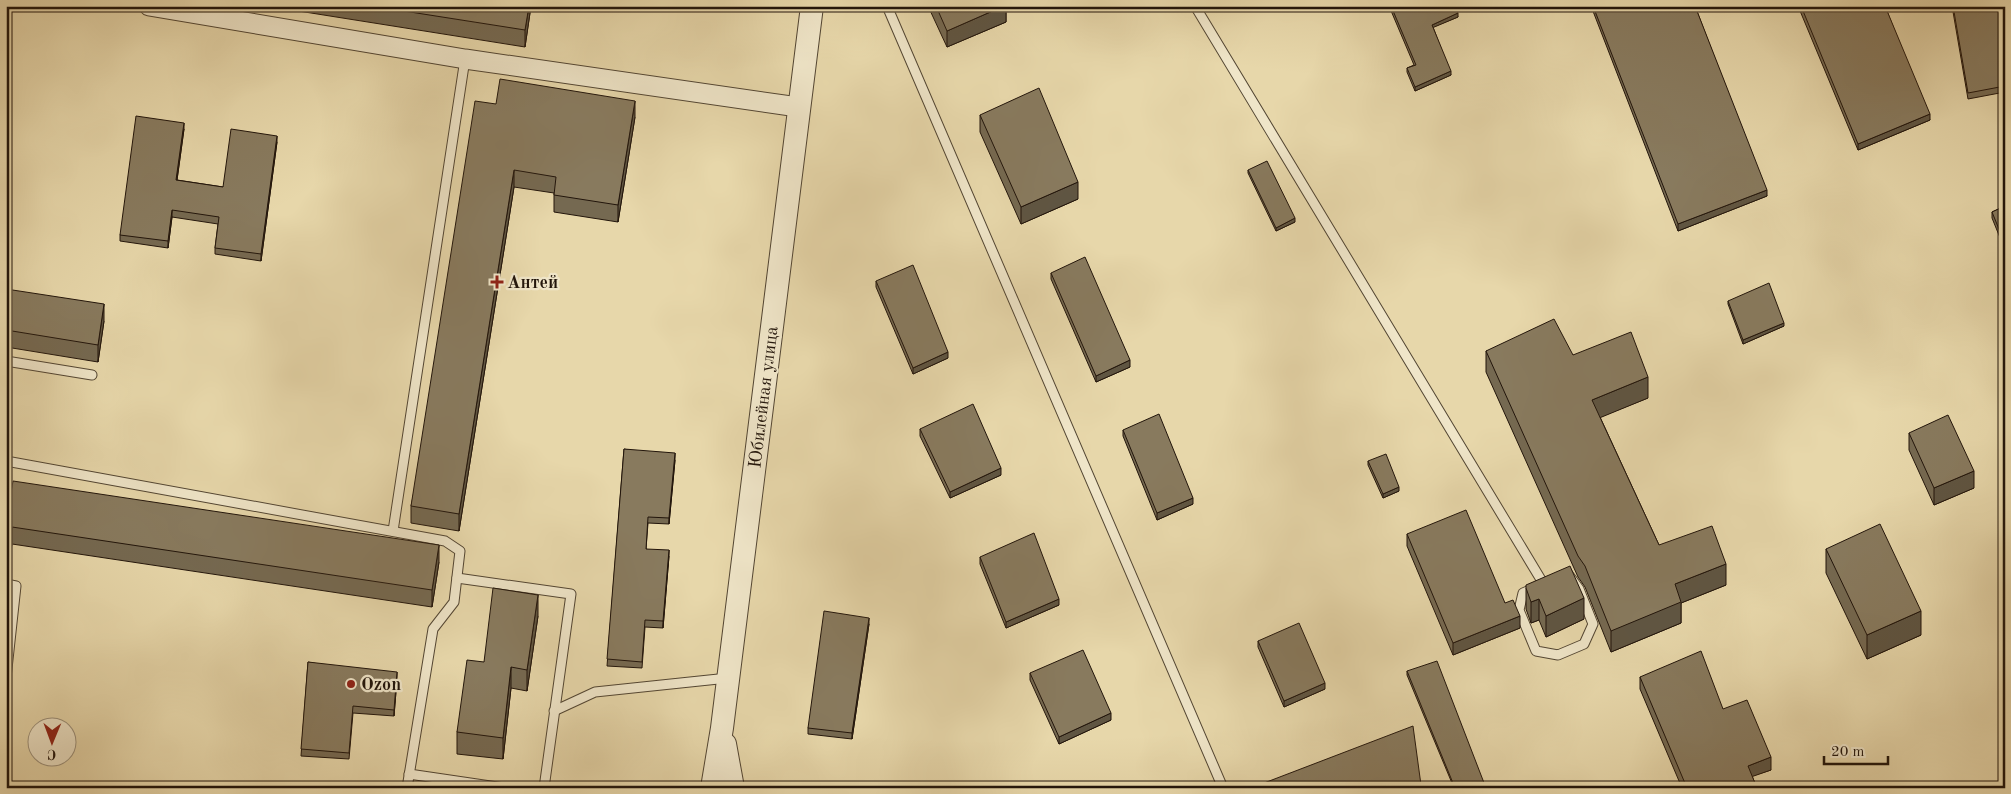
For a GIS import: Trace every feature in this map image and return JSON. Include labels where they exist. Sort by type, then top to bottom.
[{"type":"street","points":[[149,6],[465,59],[798,107]]},
{"type":"street","name":"Юбилейная улица","points":[[712,788],[729,678],[798,107],[812,6]]},
{"type":"street","points":[[722,728],[733,788]]},
{"type":"lane","points":[[887,6],[1223,788]]},
{"type":"lane","points":[[1195,6],[1544,583]]},
{"type":"lane","points":[[393,531],[465,59]]},
{"type":"lane","points":[[6,361],[92,375]]},
{"type":"lane","points":[[6,461],[445,541],[460,551],[454,602],[433,629],[407,788]]},
{"type":"lane","points":[[1568,574],[1579,589],[1593,624],[1584,644],[1558,655],[1536,651],[1519,610],[1523,593],[1544,583],[1568,574]]},
{"type":"lane","points":[[457,578],[571,594],[544,788]]},
{"type":"lane","points":[[6,584],[16,586],[6,678]]},
{"type":"lane","points":[[554,711],[594,692],[729,678]]},
{"type":"lane","points":[[409,774],[504,788]]},
{"type":"building","points":[[372,6],[529,6],[525,30]]},
{"type":"building","points":[[936,6],[1004,6],[947,31]]},
{"type":"building","points":[[1391,6],[1455,6],[1458,13],[1432,25],[1451,71],[1415,87],[1407,68],[1416,65]]},
{"type":"building","points":[[1593,6],[1695,6],[1767,190],[1678,224]]},
{"type":"building","points":[[1801,6],[1885,6],[1930,114],[1858,144]]},
{"type":"building","points":[[1953,6],[2005,6],[2005,86],[1968,93]]},
{"type":"building","points":[[500,79],[635,101],[618,205],[554,195],[556,177],[514,170],[459,514],[411,506],[475,101],[496,104]]},
{"type":"building","points":[[1039,88],[1078,182],[1021,207],[980,115]]},
{"type":"building","points":[[136,116],[184,123],[176,180],[223,187],[231,129],[277,136],[261,254],[215,248],[219,217],[172,210],[168,241],[120,235]]},
{"type":"building","points":[[1267,161],[1295,218],[1276,228],[1248,170]]},
{"type":"building","points":[[2005,206],[2005,244],[1992,212]]},
{"type":"building","points":[[1085,257],[1130,360],[1096,376],[1051,273]]},
{"type":"building","points":[[913,265],[948,352],[913,368],[876,281]]},
{"type":"building","points":[[1769,283],[1784,323],[1743,340],[1728,301]]},
{"type":"building","points":[[6,289],[104,304],[98,345],[6,330]]},
{"type":"building","points":[[1554,319],[1573,355],[1631,332],[1648,377],[1592,400],[1659,545],[1712,526],[1726,564],[1675,584],[1681,602],[1611,631],[1585,566],[1578,556],[1486,351]]},
{"type":"building","points":[[973,404],[1001,468],[950,492],[920,429]]},
{"type":"building","points":[[1159,414],[1193,498],[1157,513],[1123,430]]},
{"type":"building","points":[[1948,415],[1974,471],[1934,488],[1909,433]]},
{"type":"building","points":[[624,449],[675,453],[669,518],[648,517],[646,549],[669,550],[663,621],[645,620],[642,662],[607,659]]},
{"type":"building","points":[[1386,454],[1399,487],[1383,494],[1368,461]]},
{"type":"building","points":[[13,481],[439,545],[432,590],[12,527],[9,544],[6,543],[6,498],[10,498]]},
{"type":"building","points":[[1466,510],[1505,603],[1513,600],[1520,616],[1453,643],[1407,534]]},
{"type":"building","points":[[1880,524],[1921,611],[1867,635],[1826,549]]},
{"type":"building","points":[[1034,533],[1059,599],[1006,622],[980,557]]},
{"type":"building","points":[[1570,566],[1584,598],[1546,616],[1539,599],[1531,602],[1526,585]]},
{"type":"building","points":[[493,588],[538,595],[527,670],[511,667],[503,738],[457,732],[467,660],[484,662]]},
{"type":"building","points":[[824,611],[869,618],[852,733],[808,728]]},
{"type":"building","points":[[1299,623],[1325,683],[1284,701],[1258,641]]},
{"type":"building","points":[[1083,650],[1111,713],[1059,737],[1030,673]]},
{"type":"building","points":[[1701,651],[1723,709],[1747,700],[1771,757],[1748,766],[1757,788],[1687,788],[1640,677]]},
{"type":"building","points":[[1437,661],[1486,788],[1455,788],[1407,671]]},
{"type":"building","points":[[308,662],[397,672],[394,710],[353,706],[349,753],[301,749]]},
{"type":"building","points":[[1413,726],[1420,788],[1251,788]]},
{"type":"place","name":"Антей","points":[[497,282]]},
{"type":"place","name":"Ozon","points":[[351,684]]}]
